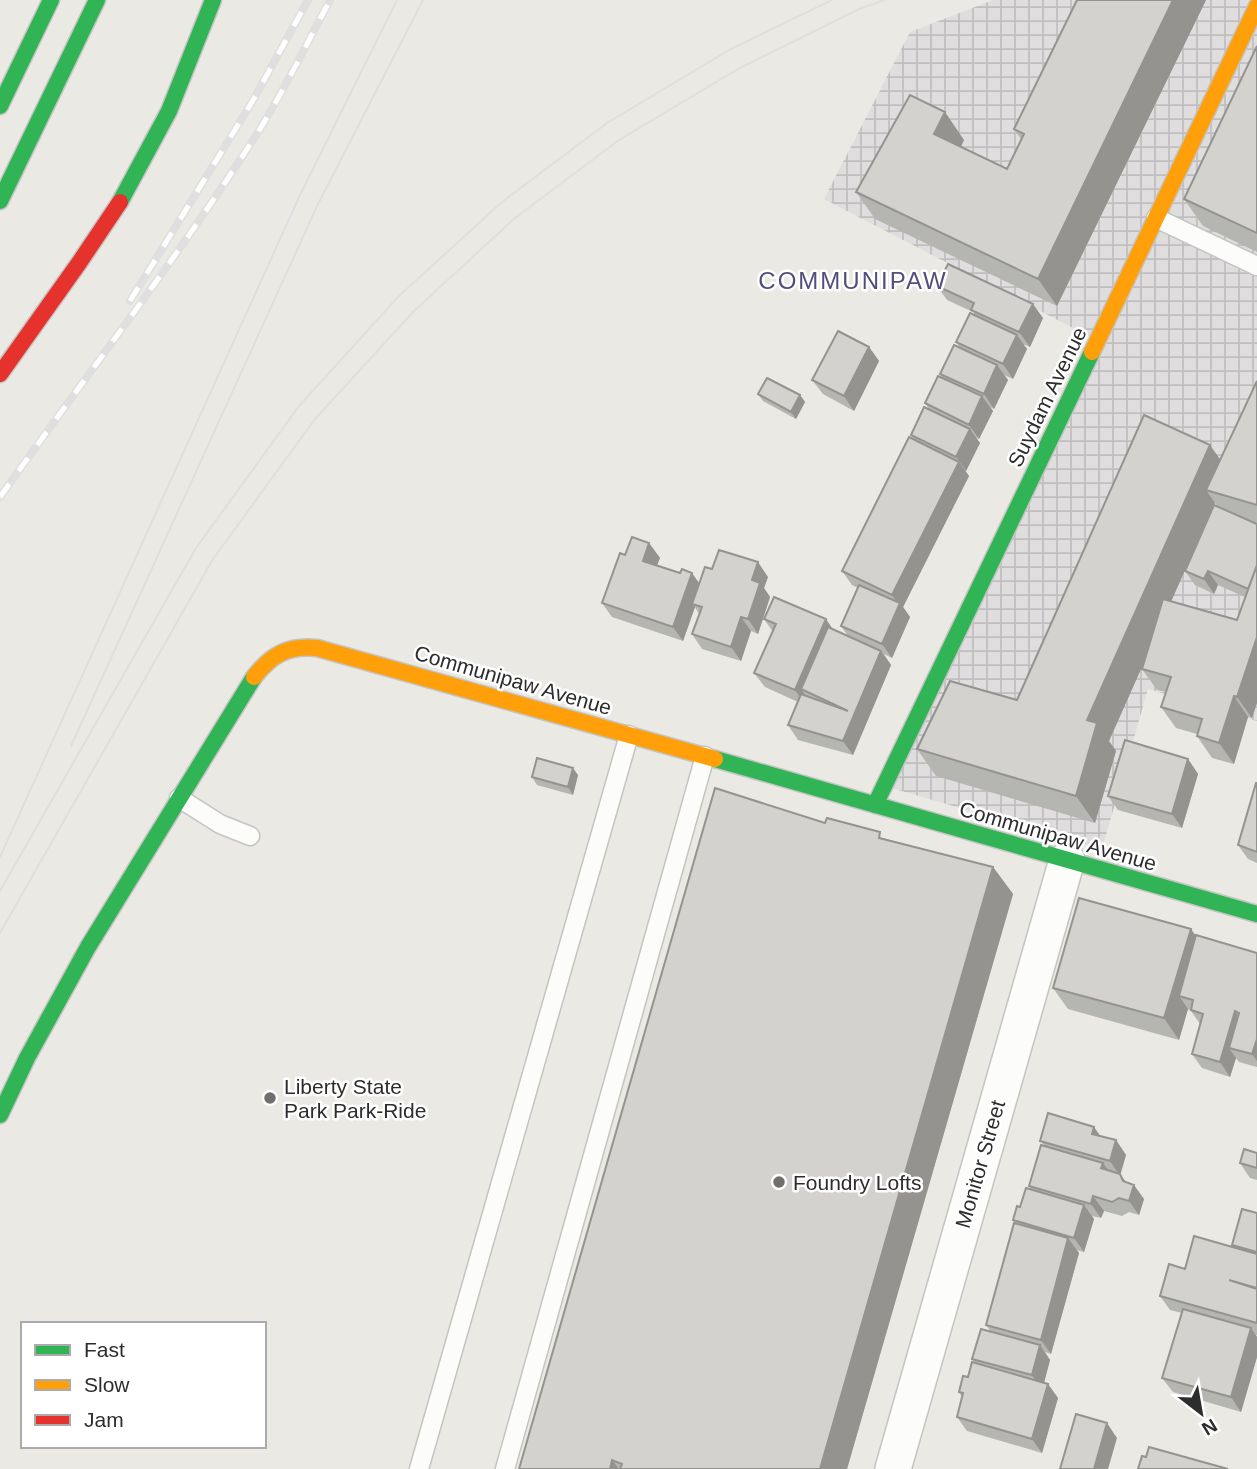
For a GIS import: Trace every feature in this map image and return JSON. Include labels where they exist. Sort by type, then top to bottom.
[{"type":"main road","points":[[0,106],[51,0]]},
{"type":"main road","points":[[0,201],[97,0]]},
{"type":"main road","points":[[0,374],[132,181],[170,110],[214,0]]},
{"type":"main road","name":"Suydam Avenue","points":[[875,805],[1257,6]]},
{"type":"main road","name":"Communipaw Avenue","points":[[0,1115],[50,1011],[119,892],[260,668],[281,650],[297,646],[330,649],[1257,914]]},
{"type":"street","name":"Monitor Street","points":[[893,1469],[1067,860]]},
{"type":"lane","points":[[1156,218],[1257,266]]},
{"type":"lane","points":[[419,1469],[629,735]]},
{"type":"lane","points":[[505,1469],[705,756]]},
{"type":"lane","points":[[179,797],[220,824],[250,836]]},
{"type":"shaded area","points":[[993,0],[1257,0],[1257,721],[1148,689],[1102,849],[891,788],[1098,341],[824,199],[910,32]]},
{"type":"building","points":[[1077,0],[1173,0],[1038,279],[856,192],[910,95],[945,112],[934,134],[1007,169],[1024,134],[1014,129]]},
{"type":"building","points":[[1257,46],[1257,233],[1184,199]]},
{"type":"building","points":[[948,264],[1033,304],[1019,332],[971,310],[974,303],[937,286]]},
{"type":"building","points":[[970,313],[1017,335],[1003,364],[956,342]]},
{"type":"building","points":[[838,331],[869,347],[844,396],[812,380]]},
{"type":"building","points":[[954,345],[997,365],[984,394],[940,374]]},
{"type":"building","points":[[938,376],[982,396],[969,425],[925,403]]},
{"type":"building","points":[[767,378],[800,395],[791,412],[758,394]]},
{"type":"building","points":[[1257,381],[1257,505],[1206,490]]},
{"type":"building","points":[[924,407],[970,429],[956,457],[911,435]]},
{"type":"building","points":[[1144,415],[1210,445],[1087,720],[1097,723],[1076,796],[917,749],[950,681],[1017,700]]},
{"type":"building","points":[[909,437],[959,462],[892,595],[842,571]]},
{"type":"building","points":[[1214,505],[1257,524],[1257,565],[1248,589],[1208,571],[1204,579],[1185,571]]},
{"type":"building","points":[[632,537],[649,543],[643,561],[680,573],[682,569],[692,573],[673,627],[602,603],[620,553],[625,555]]},
{"type":"building","points":[[719,550],[758,562],[752,580],[760,583],[748,619],[741,617],[731,647],[692,634],[702,607],[692,604],[705,567],[712,569]]},
{"type":"building","points":[[1257,565],[1257,637],[1219,743],[1197,736],[1202,719],[1161,707],[1171,677],[1142,669],[1163,599],[1237,620]]},
{"type":"building","points":[[859,585],[900,603],[882,644],[841,626]]},
{"type":"building","points":[[774,597],[826,619],[795,690],[754,673],[776,624],[764,619]]},
{"type":"building","points":[[828,627],[881,651],[843,741],[788,725],[801,694],[848,711],[801,689]]},
{"type":"building","points":[[1125,740],[1188,759],[1172,814],[1108,796]]},
{"type":"building","points":[[537,758],[573,768],[568,787],[532,777]]},
{"type":"building","points":[[1257,783],[1257,852],[1238,845]]},
{"type":"building","name":"Foundry Lofts","points":[[715,788],[825,823],[827,818],[880,832],[879,838],[993,867],[820,1469],[620,1469],[622,1464],[612,1460],[610,1469],[519,1469]]},
{"type":"building","points":[[1079,898],[1191,929],[1164,1018],[1053,988]]},
{"type":"building","points":[[1196,935],[1257,953],[1257,1039],[1252,1054],[1229,1048],[1239,1013],[1235,1011],[1220,1062],[1192,1054],[1203,1014],[1191,1010],[1193,1000],[1179,996]]},
{"type":"building","points":[[1048,1113],[1094,1127],[1092,1134],[1116,1140],[1110,1161],[1040,1141]]},
{"type":"building","points":[[1041,1145],[1103,1163],[1101,1168],[1120,1174],[1123,1181],[1134,1185],[1129,1201],[1119,1198],[1112,1202],[1093,1196],[1091,1204],[1029,1186]]},
{"type":"building","points":[[1244,1149],[1257,1153],[1257,1168],[1240,1163]]},
{"type":"building","points":[[1026,1188],[1084,1205],[1074,1238],[1013,1220]]},
{"type":"building","points":[[1242,1209],[1257,1213],[1257,1252],[1232,1245]]},
{"type":"building","points":[[1014,1223],[1068,1238],[1041,1340],[986,1325]]},
{"type":"building","points":[[1194,1236],[1257,1254],[1257,1288],[1229,1280],[1257,1289],[1257,1323],[1160,1296],[1169,1264],[1185,1269]]},
{"type":"building","points":[[1183,1309],[1251,1328],[1231,1397],[1162,1378]]},
{"type":"building","points":[[981,1329],[1040,1345],[1032,1375],[972,1359]]},
{"type":"building","points":[[972,1362],[1048,1384],[1032,1439],[957,1417],[963,1393],[959,1392],[963,1376],[968,1377]]},
{"type":"building","points":[[1076,1414],[1107,1423],[1094,1469],[1060,1469]]},
{"type":"building","points":[[1149,1447],[1228,1469],[1138,1469],[1142,1456],[1146,1457]]},
{"type":"tram line","points":[[0,857],[300,195],[397,0]]},
{"type":"tram line","points":[[71,746],[318,204],[423,0]]},
{"type":"tram line","points":[[0,891],[196,548],[299,406],[399,296],[502,202],[607,123],[729,50],[832,0]]},
{"type":"tram line","points":[[0,933],[213,559],[315,419],[414,311],[515,218],[619,140],[738,69],[859,9],[884,0]]},
{"type":"railway","points":[[130,301],[252,102],[308,0]]},
{"type":"railway","points":[[0,497],[223,186],[274,106],[330,0]]},
{"type":"traffic: fast","points":[[0,106],[51,0]]},
{"type":"traffic: fast","points":[[0,201],[97,0]]},
{"type":"traffic: fast","points":[[120,202],[169,111],[213,0]]},
{"type":"traffic: fast","points":[[875,805],[1092,352]]},
{"type":"traffic: fast","points":[[0,1115],[27,1058],[88,947],[254,677]]},
{"type":"traffic: fast","points":[[715,759],[1257,914]]},
{"type":"traffic: slow","points":[[1092,352],[1257,6]]},
{"type":"traffic: slow","points":[[254,677],[267,662],[282,653],[298,648],[317,648],[715,759]]},
{"type":"traffic: jam","points":[[0,374],[120,202]]},
{"type":"place","name":"Liberty State Park Park-Ride","points":[[270,1098]]},
{"type":"place","name":"Foundry Lofts","points":[[779,1182]]},
{"type":"district","name":"COMMUNIPAW","points":[[853,280]]}]
